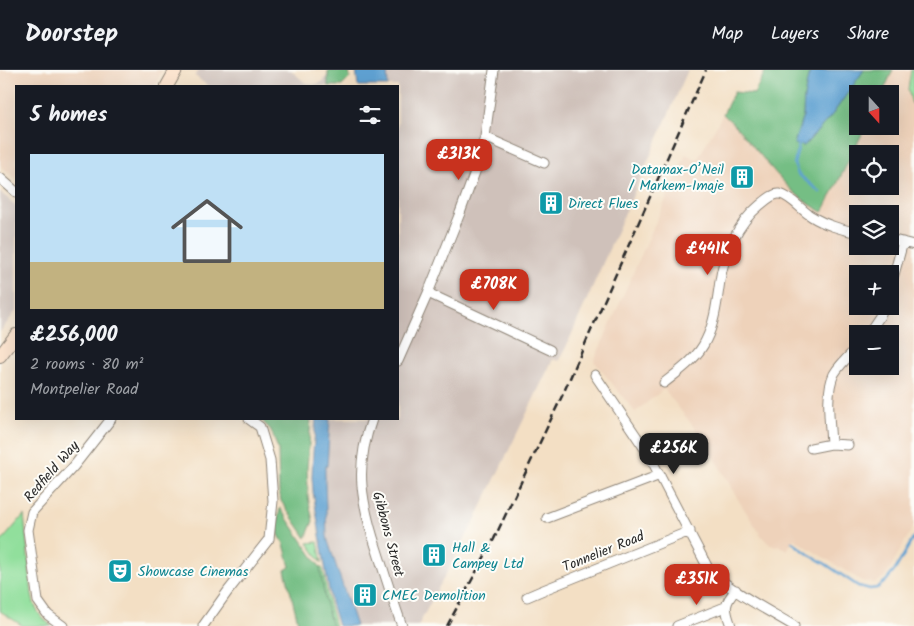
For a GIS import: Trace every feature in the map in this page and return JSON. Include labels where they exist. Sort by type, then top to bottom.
[{"type":"street","points":[[168,85],[176,70]]},
{"type":"street","points":[[399,359],[428,294],[475,172],[485,136],[494,70]]},
{"type":"street","points":[[485,136],[544,163]]},
{"type":"street","points":[[0,178],[15,191]]},
{"type":"street","points":[[664,383],[681,370],[700,351],[705,343],[711,330],[725,260],[740,226],[757,207],[767,199],[780,194],[823,223],[849,231]]},
{"type":"street","points":[[899,241],[914,245]]},
{"type":"street","points":[[897,265],[903,242]]},
{"type":"street","points":[[428,294],[550,350]]},
{"type":"street","points":[[0,356],[15,336]]},
{"type":"street","points":[[831,444],[830,386],[835,373],[849,357]]},
{"type":"street","points":[[595,375],[660,475],[708,568],[722,581],[794,626]]},
{"type":"street","name":"Redfield Way","points":[[63,626],[48,615],[38,601],[28,530],[32,512],[74,466],[111,420]]},
{"type":"street","points":[[203,626],[269,539],[273,501],[270,460],[260,427],[253,420]]},
{"type":"street","name":"Gibbons Street","points":[[372,420],[362,457],[362,487],[370,529],[402,626]]},
{"type":"street","points":[[811,448],[831,444],[848,445]]},
{"type":"street","points":[[547,518],[660,475]]},
{"type":"street","name":"Tonnelier Road","points":[[527,597],[690,532]]},
{"type":"street","points":[[731,626],[725,608],[728,599],[736,590]]},
{"type":"street","points":[[677,626],[725,608]]},
{"type":"shaded area","points":[[0,70],[162,70],[155,85],[15,85],[15,178],[0,165]]},
{"type":"shaded area","points":[[199,70],[291,70],[304,82],[313,85],[207,85],[195,76]]},
{"type":"shaded area","points":[[387,70],[688,70],[566,347],[559,361],[553,359],[477,516],[418,626],[356,626],[328,541],[325,467],[330,420],[399,420],[399,85],[388,85]]},
{"type":"shaded area","points":[[893,70],[914,70],[914,525],[886,576],[875,583],[862,581],[794,539],[787,550],[779,545],[776,546],[768,543],[739,501],[700,435],[664,389],[635,412],[594,361],[686,154],[697,160],[723,114],[737,126],[797,195],[823,212],[849,160],[849,195],[899,195],[899,145],[856,145],[862,135],[899,135],[899,85],[886,85]]},
{"type":"shaded area","points":[[329,72],[328,85],[313,85],[324,80]]},
{"type":"shaded area","points":[[0,192],[15,205],[15,312],[0,332]]},
{"type":"green space","points":[[328,70],[349,70],[350,78],[343,85],[328,85]]},
{"type":"green space","points":[[766,70],[811,70],[804,97],[803,116],[794,144],[804,146],[832,115],[849,91],[849,135],[862,135],[856,145],[849,145],[849,160],[823,212],[792,190],[723,114],[734,92],[754,94]]},
{"type":"green space","points":[[864,70],[893,70],[886,85],[853,85]]},
{"type":"green space","points":[[911,70],[914,70],[914,104],[912,104],[908,90]]},
{"type":"green space","points":[[262,420],[311,420],[307,468],[308,497],[313,521],[306,538],[281,501],[278,449],[271,430]]},
{"type":"green space","points":[[280,508],[320,567],[332,626],[299,626],[285,570],[290,567],[277,525]]},
{"type":"green space","points":[[24,515],[33,601],[44,620],[52,626],[23,626],[0,611],[0,543]]},
{"type":"green space","points":[[318,542],[322,563],[308,543]]},
{"type":"green space","points":[[320,567],[323,569],[335,626],[332,626],[326,604]]},
{"type":"water","points":[[356,70],[387,70],[388,85],[358,85]]},
{"type":"water","points":[[811,70],[864,70],[853,85],[849,85],[849,91],[832,115],[804,146],[794,144],[803,116],[808,77]]},
{"type":"water","points":[[316,420],[330,420],[327,466],[325,467],[327,535],[356,626],[338,626],[331,603],[313,492],[313,452]]},
{"type":"waterway","points":[[799,144],[794,164],[798,174],[820,192]]},
{"type":"waterway","points":[[792,542],[858,586],[870,589],[877,588],[886,581],[895,570],[914,537]]},
{"type":"railway","points":[[447,626],[494,539],[563,394],[706,70]]},
{"type":"place","name":"Datamax-O’Neil / Markem-Imaje","points":[[742,177]]},
{"type":"place","name":"Direct Flues","points":[[551,203]]},
{"type":"place","name":"Hall & Campey Ltd","points":[[434,555]]},
{"type":"place","name":"Showcase Cinemas","points":[[120,571]]},
{"type":"place","name":"CMEC Demolition","points":[[365,595]]}]
